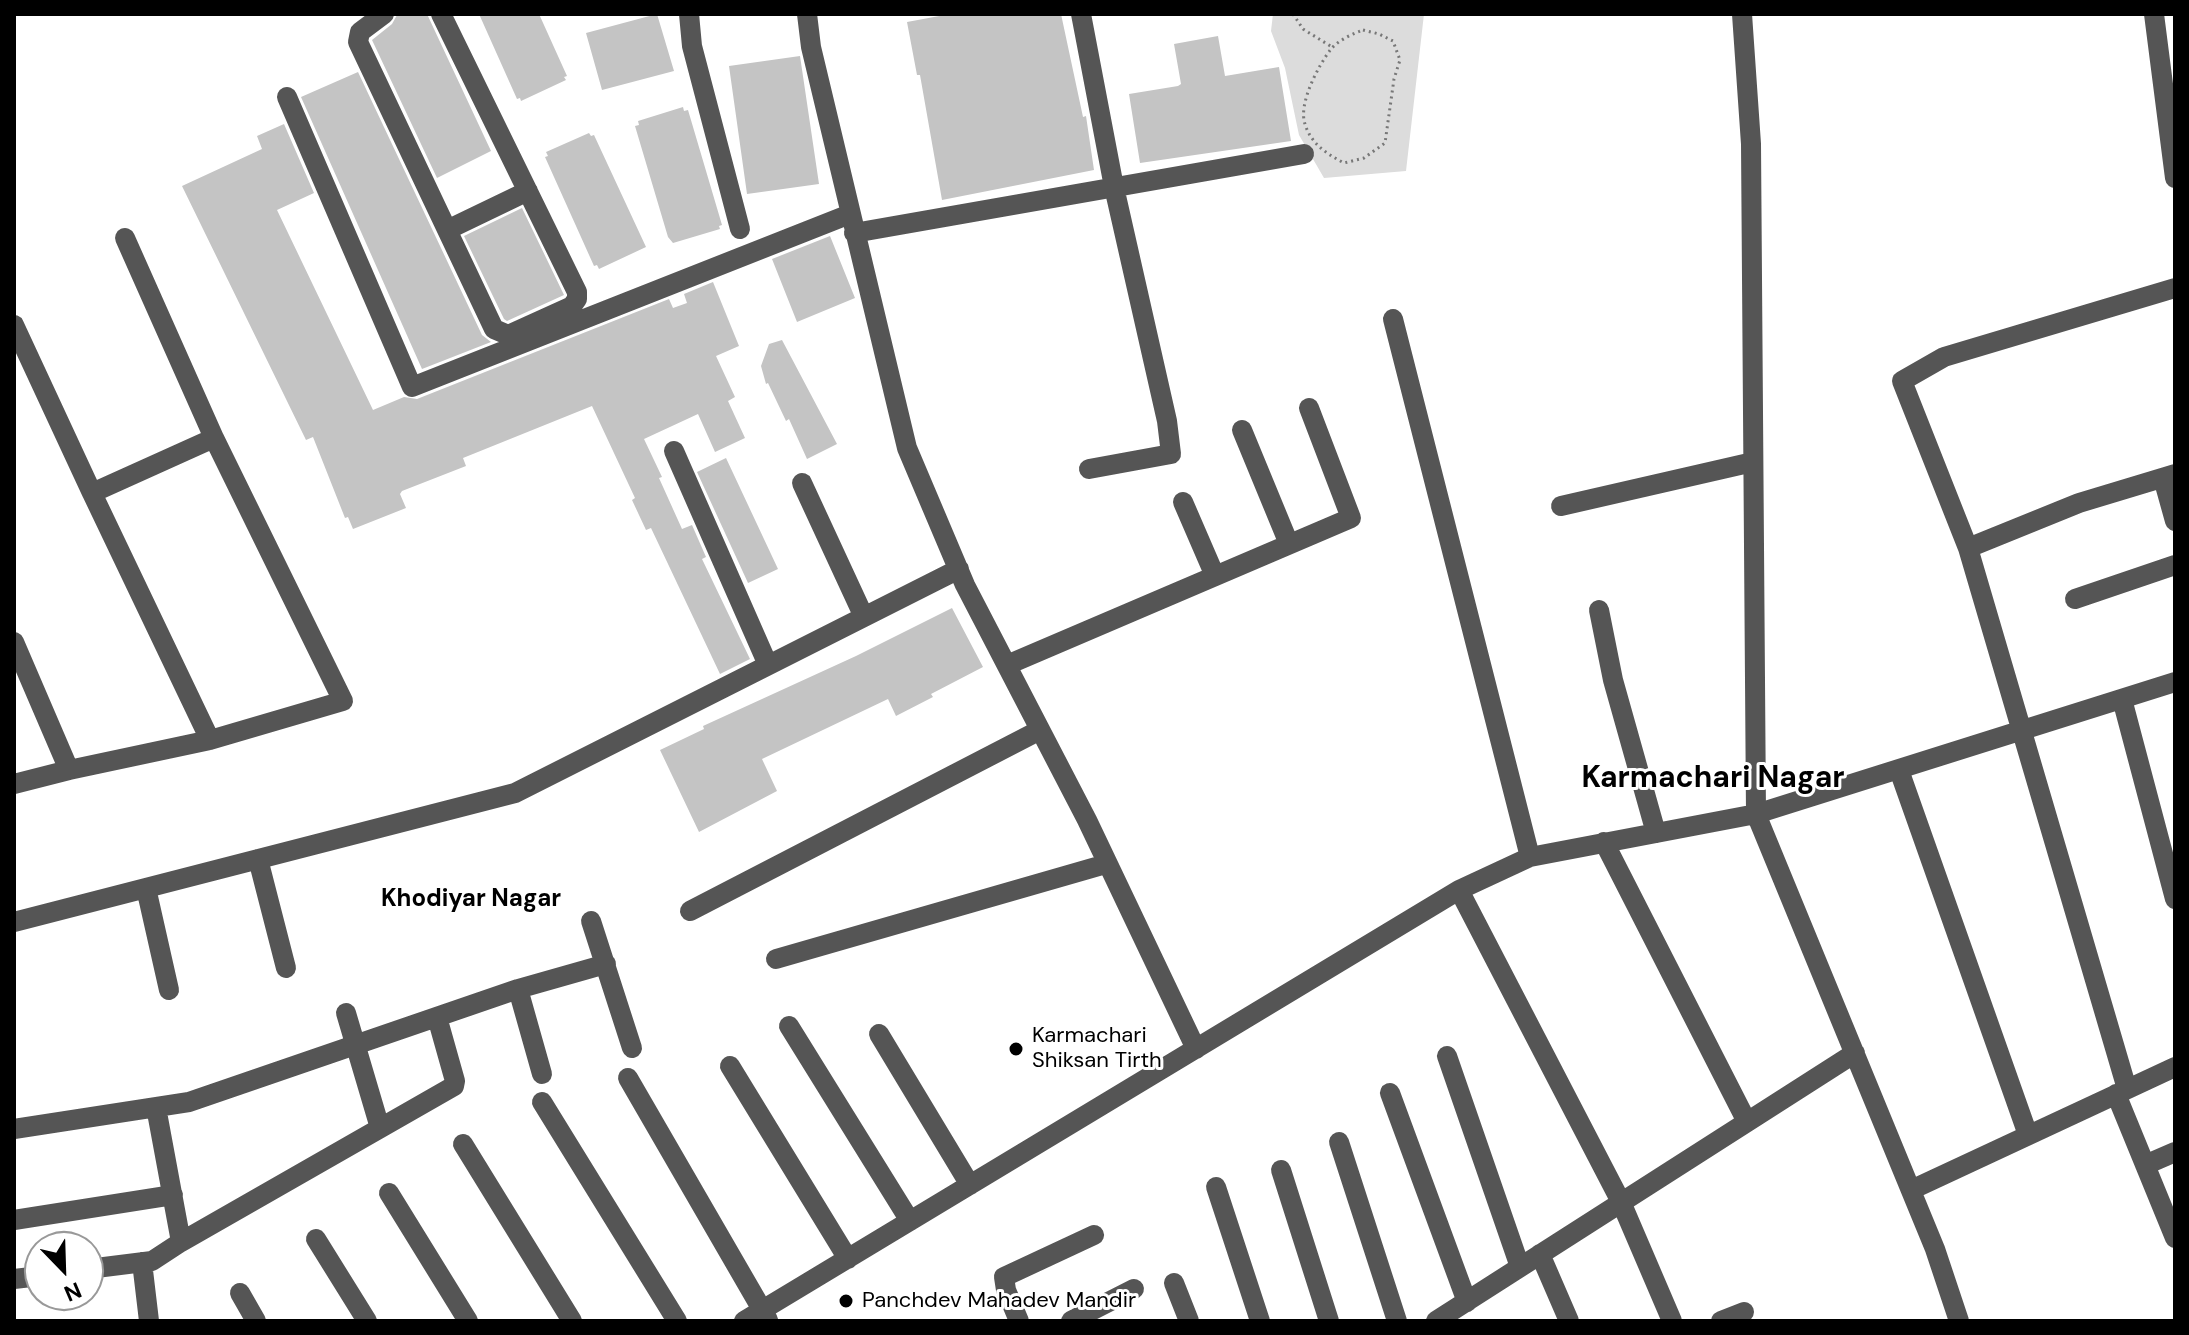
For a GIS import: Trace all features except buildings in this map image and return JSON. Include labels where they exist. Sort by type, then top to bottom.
[{"type":"street","points":[[384,14],[360,32],[358,42],[494,329],[508,335],[572,306],[577,292],[441,14]]},
{"type":"street","points":[[689,14],[692,46],[740,229]]},
{"type":"street","points":[[807,14],[811,47],[907,448],[959,569],[1087,820],[1196,1049]]},
{"type":"street","points":[[1081,14],[1114,187],[1167,421],[1171,454],[1089,469]]},
{"type":"street","points":[[1742,14],[1751,144],[1756,814],[1935,1249],[1959,1321]]},
{"type":"street","points":[[2154,14],[2175,178]]},
{"type":"street","points":[[287,97],[412,387],[852,224],[1114,187],[1304,154]]},
{"type":"street","points":[[447,230],[528,191]]},
{"type":"street","points":[[14,784],[210,740],[343,701],[214,438],[125,238]]},
{"type":"street","points":[[2175,288],[1944,357],[1902,381],[1968,548],[2024,731],[2121,1092],[2145,1165],[2175,1238]]},
{"type":"street","points":[[1393,319],[1530,857]]},
{"type":"street","points":[[14,325],[210,740]]},
{"type":"street","points":[[1007,665],[1351,518],[1309,408]]},
{"type":"street","points":[[1242,430],[1289,544]]},
{"type":"street","points":[[92,493],[214,438]]},
{"type":"street","points":[[674,451],[768,665]]},
{"type":"street","points":[[1561,506],[1753,462]]},
{"type":"street","points":[[1968,548],[2079,503],[2169,476],[2175,521]]},
{"type":"street","points":[[802,483],[864,617]]},
{"type":"street","points":[[1183,502],[1215,576]]},
{"type":"street","points":[[2075,599],[2175,565]]},
{"type":"street","points":[[14,922],[515,793],[959,569]]},
{"type":"street","points":[[1599,610],[1613,680],[1656,833]]},
{"type":"street","points":[[14,642],[69,770]]},
{"type":"street","points":[[628,1078],[758,1317],[910,1221],[1459,890],[1530,857],[1756,814],[2175,682]]},
{"type":"street","points":[[2122,699],[2168,844],[2175,899]]},
{"type":"street","points":[[690,911],[1040,730]]},
{"type":"street","points":[[1899,770],[2028,1135]]},
{"type":"street","points":[[1604,842],[1747,1122]]},
{"type":"street","points":[[258,859],[286,968]]},
{"type":"street","points":[[776,959],[1106,864]]},
{"type":"street","points":[[146,888],[169,990]]},
{"type":"street","points":[[1459,890],[1621,1202],[1672,1321]]},
{"type":"street","points":[[591,921],[632,1048]]},
{"type":"street","points":[[14,1129],[189,1102],[518,989],[606,964]]},
{"type":"street","points":[[518,989],[542,1074]]},
{"type":"street","points":[[346,1013],[380,1128]]},
{"type":"street","points":[[104,1267],[152,1261],[454,1086],[437,1017]]},
{"type":"street","points":[[789,1026],[910,1221]]},
{"type":"street","points":[[879,1034],[970,1185]]},
{"type":"street","points":[[1436,1321],[1855,1053]]},
{"type":"street","points":[[1447,1056],[1520,1267]]},
{"type":"street","points":[[730,1066],[848,1259]]},
{"type":"street","points":[[1911,1190],[2175,1067]]},
{"type":"street","points":[[1390,1093],[1467,1302]]},
{"type":"street","points":[[542,1102],[677,1321]]},
{"type":"street","points":[[156,1107],[181,1242]]},
{"type":"street","points":[[1339,1142],[1397,1321]]},
{"type":"street","points":[[463,1144],[572,1321]]},
{"type":"street","points":[[2145,1165],[2175,1152]]},
{"type":"street","points":[[1281,1170],[1329,1321]]},
{"type":"street","points":[[1216,1187],[1260,1321]]},
{"type":"street","points":[[389,1193],[468,1321]]},
{"type":"street","points":[[14,1220],[173,1195]]},
{"type":"street","points":[[1019,1321],[1004,1277],[1094,1235]]},
{"type":"street","points":[[316,1239],[367,1321]]},
{"type":"street","points":[[1540,1254],[1569,1321]]},
{"type":"street","points":[[142,1262],[149,1321]]},
{"type":"street","points":[[1174,1283],[1189,1321]]},
{"type":"street","points":[[1071,1321],[1134,1289]]},
{"type":"street","points":[[240,1293],[256,1321]]},
{"type":"street","points":[[1721,1321],[1744,1312]]},
{"type":"path","points":[[1293,14],[1303,29],[1332,48]]},
{"type":"path","points":[[1363,30],[1393,41],[1400,60],[1394,79],[1385,143],[1364,158],[1344,163],[1320,150],[1304,123],[1306,93],[1332,48],[1349,35],[1363,30]]},
{"type":"shaded area","points":[[1273,14],[1424,14],[1406,171],[1324,178],[1299,135],[1285,68],[1271,31]]},
{"type":"place","name":"Karmachari Shiksan Tirth","points":[[1016,1049]]},
{"type":"place","name":"Panchdev Mahadev Mandir","points":[[846,1301]]},
{"type":"district","name":"Karmachari Nagar","points":[[1713,779]]},
{"type":"district","name":"Khodiyar Nagar","points":[[471,900]]}]
